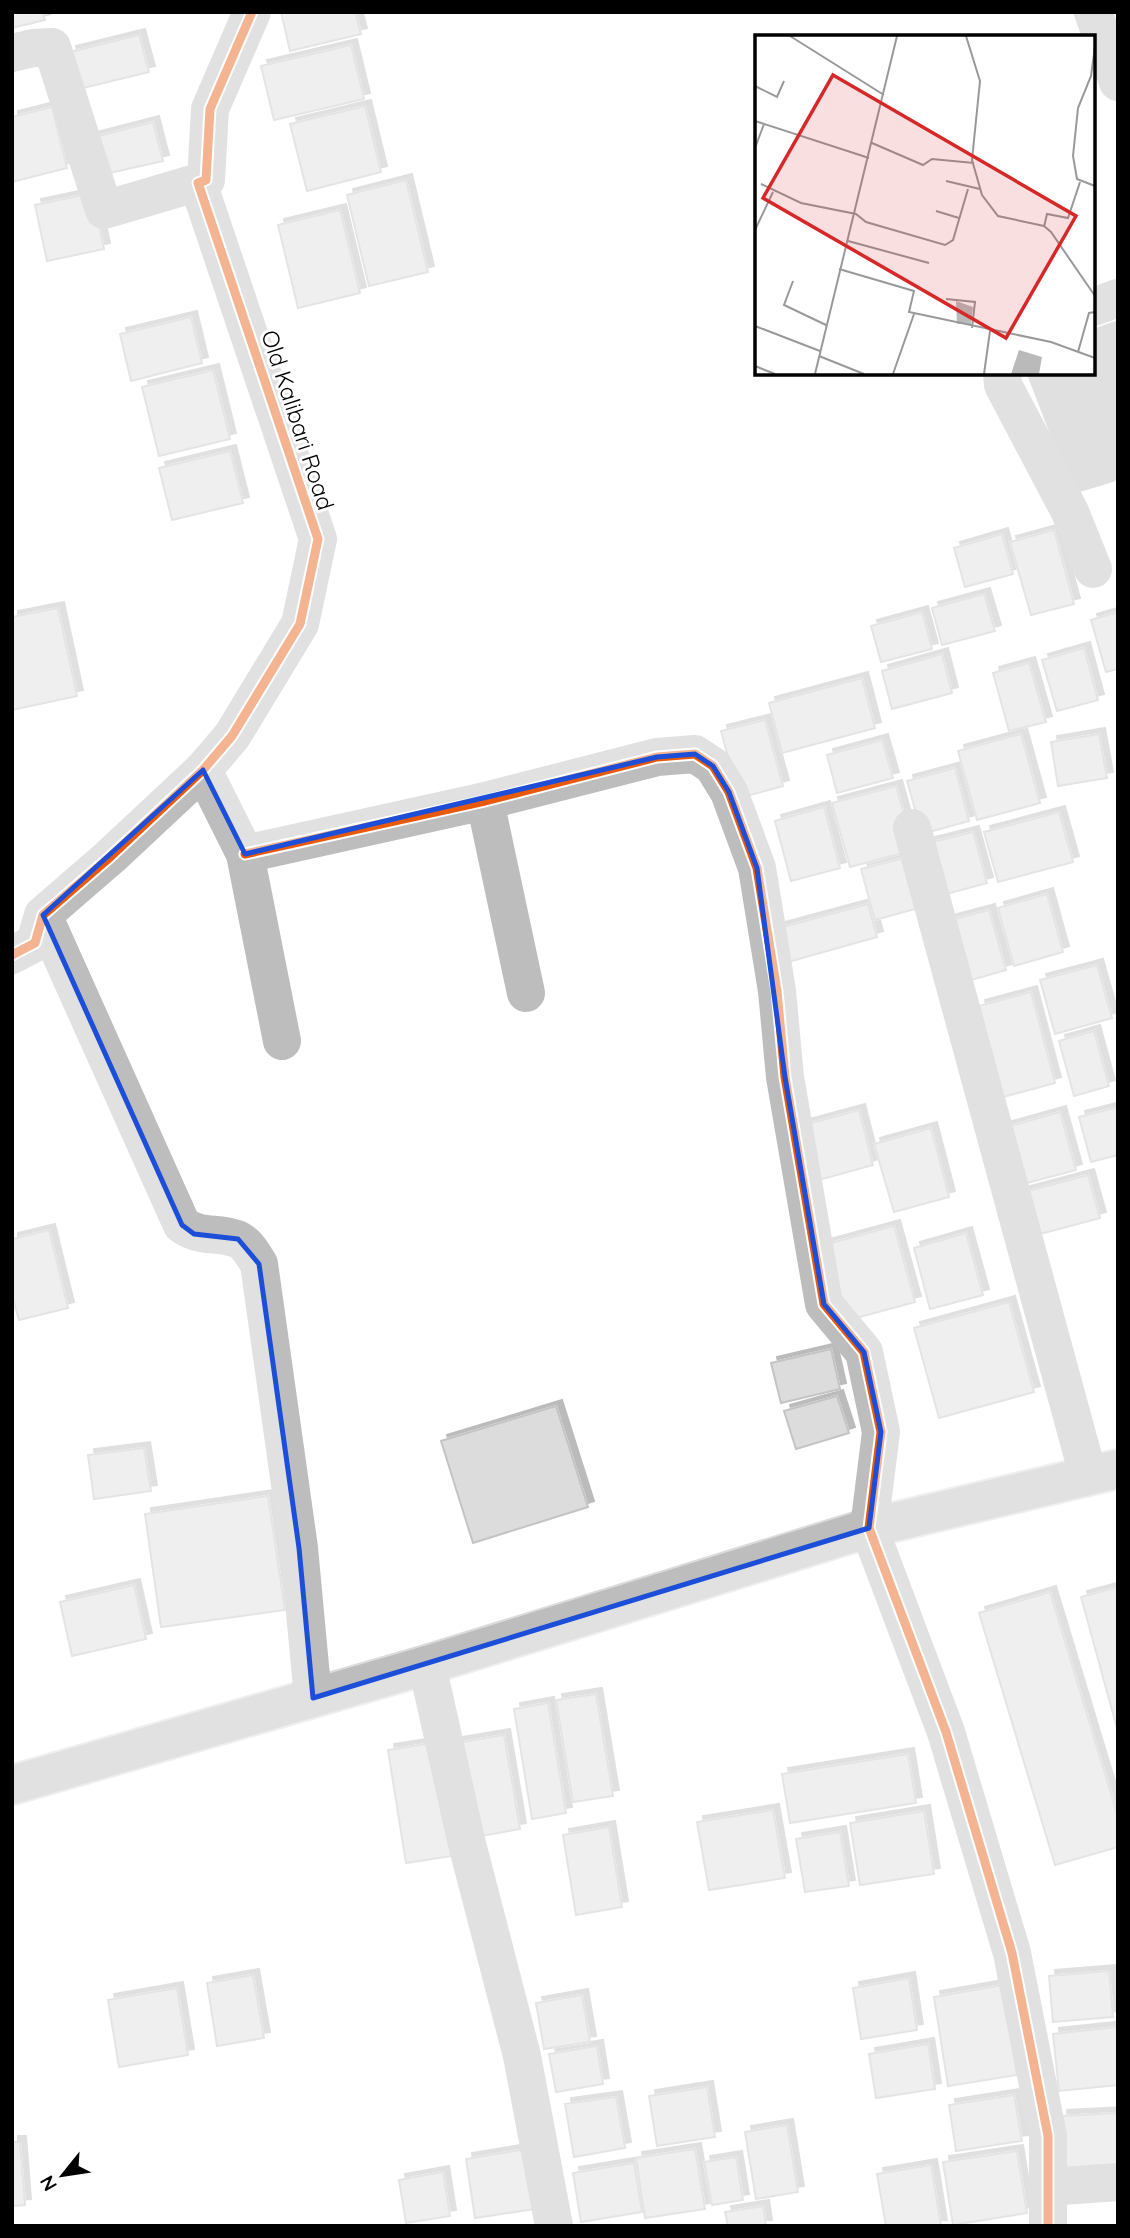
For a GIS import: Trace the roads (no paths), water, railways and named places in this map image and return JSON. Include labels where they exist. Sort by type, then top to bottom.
[{"type":"main road","name":"Old Kalibari Road","points":[[12,955],[35,943],[43,915],[110,857],[203,769],[232,736],[300,624],[317,539],[198,183],[206,180],[210,108],[252,12]]},
{"type":"main road","points":[[1093,12],[1118,82]]},
{"type":"main road","points":[[12,53],[52,47],[104,210],[206,180]]},
{"type":"main road","points":[[1095,306],[1118,298]]},
{"type":"main road","points":[[1002,374],[1003,385],[1070,512],[1093,569]]},
{"type":"main road","points":[[245,854],[485,801],[657,757],[695,754],[713,766],[729,792],[757,868],[778,991],[785,1077],[824,1304],[864,1352],[881,1432],[869,1528],[946,1732],[1012,1953],[1048,2136],[1048,2226]]},
{"type":"main road","points":[[203,769],[245,854],[282,1041]]},
{"type":"main road","points":[[485,801],[526,993]]},
{"type":"main road","points":[[12,1785],[426,1665],[869,1528],[1103,1472],[912,828]]},
{"type":"main road","points":[[43,915],[182,1225],[194,1234],[238,1239],[249,1248],[259,1264],[299,1548],[313,1698]]},
{"type":"main road","points":[[426,1665],[466,1840],[522,2056],[554,2226]]},
{"type":"main road","points":[[1048,2187],[1118,2182]]}]
